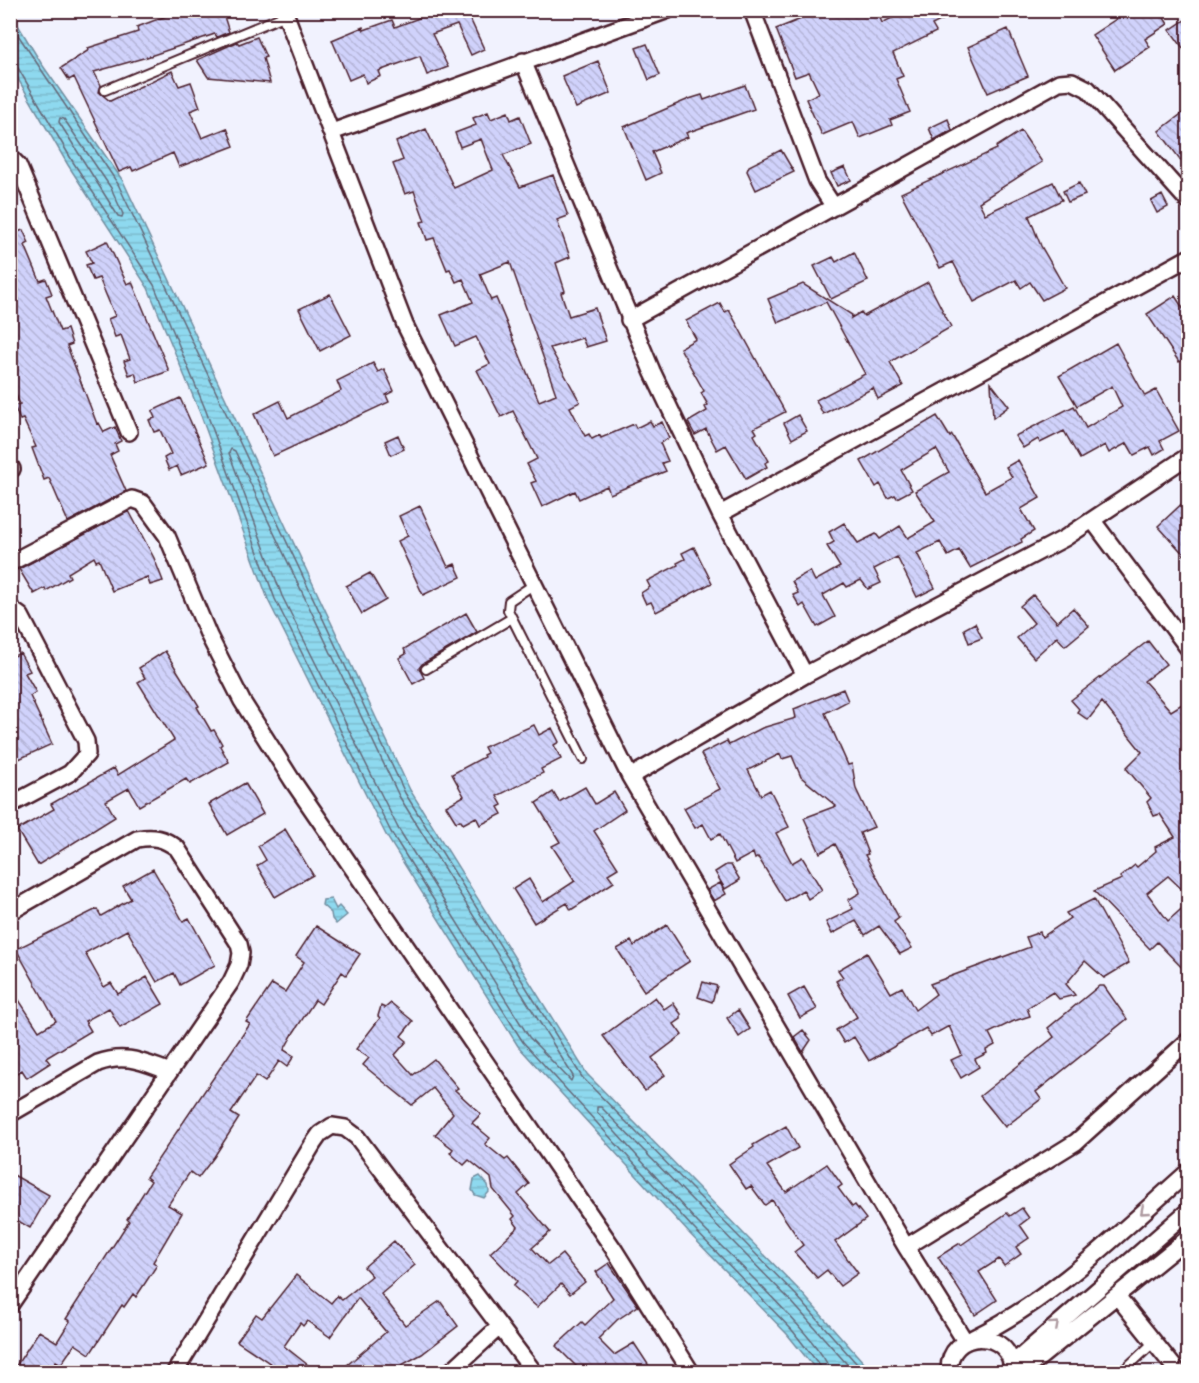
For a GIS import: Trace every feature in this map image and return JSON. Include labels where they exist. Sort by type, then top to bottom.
[{"type":"street","points":[[332,132],[668,10]]},
{"type":"street","points":[[752,10],[817,181],[834,207]]},
{"type":"street","points":[[285,13],[405,325],[630,777],[906,1247],[969,1340]]},
{"type":"street","points":[[523,61],[629,320],[720,514],[805,675]]},
{"type":"street","points":[[629,320],[1059,82],[1072,81],[1088,89],[1188,201]]},
{"type":"street","points":[[10,157],[18,165],[129,432]]},
{"type":"street","points":[[720,514],[1188,258]]},
{"type":"street","points":[[630,777],[805,675],[1093,521],[1188,456]]},
{"type":"street","points":[[10,563],[132,499],[143,503],[167,536],[209,636],[242,701],[292,780],[615,1251],[691,1372]]},
{"type":"street","points":[[1093,521],[1188,648]]},
{"type":"street","points":[[10,608],[21,616],[86,741],[87,754],[70,773],[10,805]]},
{"type":"street","points":[[10,912],[137,839],[152,836],[165,839],[177,848],[239,944],[241,953],[231,981],[10,1305]]},
{"type":"street","points":[[906,1247],[1076,1142],[1188,1041]]},
{"type":"street","points":[[10,1114],[98,1063],[114,1057],[129,1057],[168,1071]]},
{"type":"street","points":[[175,1372],[312,1144],[320,1134],[332,1126],[345,1128],[357,1137],[498,1328],[534,1372]]},
{"type":"street","points":[[948,1372],[953,1353],[969,1340],[1001,1325],[1091,1257],[1188,1172]]},
{"type":"street","points":[[1015,1370],[1188,1211]]},
{"type":"street","points":[[1015,1370],[1117,1296],[1188,1238]]},
{"type":"street","points":[[1117,1296],[1178,1372]]},
{"type":"street","points":[[450,1372],[498,1328]]},
{"type":"street","points":[[969,1340],[994,1340],[1009,1354],[1015,1370]]},
{"type":"lane","points":[[105,90],[285,13]]},
{"type":"lane","points":[[533,585],[508,603],[512,618],[583,759]]},
{"type":"lane","points":[[426,669],[512,618]]},
{"type":"lane","points":[[1122,1372],[1153,1343]]},
{"type":"water","points":[[10,12],[41,63],[123,181],[410,790],[587,1074],[800,1291],[872,1372],[818,1372],[787,1334],[689,1233],[518,1046],[386,835],[269,602],[200,413],[148,288],[68,165],[11,67]]},
{"type":"water","points":[[331,899],[336,909],[339,906],[347,915],[336,924],[331,913],[322,905],[323,900]]},
{"type":"water","points":[[480,1176],[488,1185],[489,1192],[484,1198],[475,1195],[472,1190],[474,1179]]},
{"type":"building","points":[[182,10],[222,10],[229,32],[217,37],[215,34],[94,72],[101,85],[99,92],[110,101],[172,71],[179,86],[191,82],[200,107],[190,111],[202,138],[227,128],[234,146],[179,167],[173,153],[133,171],[131,167],[119,172],[74,77],[69,80],[61,68],[89,50],[88,48],[138,32],[137,27]]},
{"type":"building","points":[[440,10],[466,10],[484,49],[471,55],[457,25],[432,34],[448,67],[427,75],[420,56],[379,71],[381,76],[366,83],[363,74],[349,80],[332,40],[363,27],[364,30],[392,20],[395,27]]},
{"type":"building","points":[[806,10],[877,10],[882,23],[908,10],[962,10],[932,25],[936,32],[893,53],[903,76],[896,79],[910,112],[890,120],[892,125],[860,138],[853,122],[822,135],[806,99],[819,93],[809,72],[795,77],[776,29],[801,19],[799,14]]},
{"type":"building","points":[[1110,10],[1159,10],[1168,24],[1145,39],[1150,47],[1115,70],[1092,35],[1116,19]]},
{"type":"building","points":[[1188,18],[1188,55],[1170,30]]},
{"type":"building","points":[[1008,29],[1028,76],[988,93],[968,47]]},
{"type":"building","points":[[257,37],[266,57],[263,58],[270,83],[208,77],[197,60],[237,42],[239,44]]},
{"type":"building","points":[[647,44],[660,75],[649,80],[636,48]]},
{"type":"building","points":[[598,61],[611,93],[576,108],[562,76]]},
{"type":"building","points":[[745,85],[754,109],[686,133],[688,137],[652,152],[661,173],[646,180],[624,127],[689,99],[702,95],[704,100]]},
{"type":"building","points":[[1188,109],[1188,170],[1159,131]]},
{"type":"building","points":[[488,112],[491,119],[508,112],[511,120],[520,116],[531,144],[503,155],[520,187],[553,175],[568,216],[557,220],[570,257],[556,263],[565,291],[561,293],[569,316],[595,308],[606,341],[586,347],[582,338],[550,348],[580,402],[570,407],[585,436],[589,434],[592,439],[600,435],[601,438],[634,424],[636,428],[650,421],[653,426],[662,422],[669,438],[660,443],[668,461],[662,463],[666,471],[610,494],[607,486],[579,499],[575,491],[542,507],[531,483],[536,481],[527,464],[537,459],[513,411],[501,417],[477,370],[490,364],[476,337],[455,346],[441,315],[473,302],[463,279],[456,282],[450,269],[447,270],[434,238],[427,240],[421,222],[425,221],[414,191],[405,194],[393,164],[403,160],[396,142],[426,129],[454,188],[493,170],[481,139],[460,147],[455,133],[476,125],[473,118]],"holes":[[[510,262],[556,394],[539,401],[496,298],[491,300],[480,274]]]},
{"type":"building","points":[[948,119],[952,130],[934,140],[929,128]]},
{"type":"building","points":[[1021,131],[1042,162],[979,202],[985,214],[1053,182],[1062,200],[1029,216],[1041,246],[1065,288],[1042,300],[1030,282],[1021,288],[1016,280],[974,302],[953,262],[940,268],[901,193],[997,149],[996,147]]},
{"type":"building","points":[[781,150],[794,172],[756,190],[747,171],[749,166]]},
{"type":"building","points":[[845,167],[851,180],[837,186],[831,173]]},
{"type":"building","points":[[1079,183],[1085,195],[1068,202],[1063,191]]},
{"type":"building","points":[[1162,195],[1168,207],[1157,213],[1151,201]]},
{"type":"building","points":[[23,230],[29,243],[25,245],[40,281],[46,279],[52,294],[46,296],[60,331],[67,329],[72,344],[67,346],[97,424],[99,423],[104,432],[115,427],[121,441],[115,444],[118,451],[110,455],[126,491],[68,522],[49,478],[44,480],[32,448],[36,447],[14,406],[20,404],[10,382],[10,235]]},
{"type":"building","points":[[107,241],[127,284],[132,282],[169,371],[138,382],[135,373],[129,375],[124,361],[130,359],[121,335],[115,337],[108,319],[115,316],[99,278],[93,280],[86,265],[92,263],[86,251]]},
{"type":"building","points":[[854,252],[868,281],[831,299],[814,266],[833,257],[836,262]]},
{"type":"building","points":[[928,282],[951,327],[890,362],[903,386],[878,399],[873,388],[823,414],[816,400],[865,374],[826,302],[778,323],[768,299],[803,284],[852,315],[851,318],[861,312],[864,316]]},
{"type":"building","points":[[330,294],[351,335],[320,351],[299,309]]},
{"type":"building","points":[[1175,296],[1188,316],[1188,357],[1179,362],[1147,314]]},
{"type":"building","points":[[720,303],[725,312],[729,310],[785,412],[754,428],[757,433],[754,435],[769,461],[765,463],[767,467],[746,479],[726,445],[717,450],[706,429],[695,435],[688,422],[707,411],[705,407],[708,405],[701,393],[704,391],[680,348],[696,339],[686,321]]},
{"type":"building","points":[[1116,343],[1145,396],[1156,390],[1179,431],[1160,441],[1164,449],[1154,455],[1150,447],[1134,455],[1127,443],[1109,453],[1105,445],[1080,459],[1064,431],[1040,443],[1038,439],[1023,448],[1015,436],[1074,406],[1086,428],[1122,407],[1112,386],[1077,406],[1059,376]]},
{"type":"building","points":[[373,363],[378,372],[384,369],[394,391],[386,395],[389,402],[273,456],[254,414],[280,401],[288,418],[341,391],[337,381]]},
{"type":"building","points":[[991,383],[1009,406],[993,418]]},
{"type":"building","points":[[180,398],[209,463],[181,475],[177,466],[169,470],[164,458],[171,454],[160,430],[154,432],[149,420],[155,418],[152,411]]},
{"type":"building","points":[[798,415],[807,431],[792,439],[784,423]]},
{"type":"building","points":[[937,416],[950,437],[952,435],[985,492],[1012,477],[1006,467],[1018,460],[1040,498],[1021,509],[1034,531],[1021,539],[1022,542],[970,568],[959,550],[948,556],[940,542],[917,553],[935,588],[917,597],[897,557],[874,569],[881,583],[868,589],[861,580],[847,587],[844,583],[823,595],[835,617],[817,627],[804,604],[800,607],[793,595],[798,593],[792,581],[810,571],[815,581],[840,567],[827,546],[834,542],[829,532],[844,523],[858,543],[876,534],[880,539],[900,526],[908,538],[935,522],[915,491],[949,472],[936,449],[901,470],[912,490],[897,498],[895,495],[888,498],[880,484],[876,487],[861,461]]},
{"type":"building","points":[[398,435],[404,449],[391,455],[385,441]]},
{"type":"building","points":[[1188,498],[1188,559],[1158,526]]},
{"type":"building","points":[[420,506],[448,567],[455,564],[461,577],[423,595],[398,541],[408,536],[399,516]]},
{"type":"building","points":[[129,511],[154,558],[163,581],[150,585],[147,577],[112,591],[99,560],[96,561],[94,557],[68,573],[70,577],[46,591],[45,588],[34,594],[19,569]]},
{"type":"building","points":[[694,547],[712,583],[656,612],[651,602],[646,604],[641,593],[650,587],[647,581],[678,565],[677,563],[685,559],[682,553]]},
{"type":"building","points":[[370,573],[386,600],[362,614],[346,586]]},
{"type":"building","points":[[1033,595],[1057,622],[1073,608],[1089,626],[1065,646],[1057,637],[1034,658],[1017,638],[1034,623],[1020,606]]},
{"type":"building","points":[[466,613],[477,632],[422,664],[419,668],[424,678],[413,684],[399,658],[406,654],[404,649]]},
{"type":"building","points":[[975,623],[982,638],[969,643],[964,629]]},
{"type":"building","points":[[1148,641],[1166,664],[1144,681],[1171,711],[1182,704],[1188,714],[1188,895],[1168,876],[1147,893],[1168,921],[1188,903],[1188,974],[1157,942],[1150,949],[1094,891],[1122,879],[1120,877],[1135,865],[1137,867],[1156,851],[1155,847],[1175,837],[1160,814],[1154,816],[1147,802],[1151,798],[1126,768],[1142,752],[1102,702],[1088,720],[1077,712],[1079,709],[1071,700]]},
{"type":"building","points":[[165,651],[199,706],[197,707],[211,731],[214,730],[229,762],[190,784],[186,779],[139,806],[129,788],[106,801],[115,817],[38,865],[17,830],[54,809],[51,804],[114,768],[118,775],[174,740],[138,682],[145,678],[139,668]]},
{"type":"building","points":[[20,653],[30,671],[25,673],[36,692],[30,696],[52,744],[10,763],[10,658]]},
{"type":"building","points":[[843,689],[848,701],[825,713],[848,765],[852,764],[856,789],[874,827],[860,833],[868,854],[865,855],[899,918],[894,922],[912,948],[900,954],[879,926],[865,935],[856,921],[832,934],[826,922],[853,909],[848,900],[860,893],[835,844],[820,853],[804,818],[836,806],[801,777],[792,756],[782,759],[780,754],[748,770],[761,795],[770,790],[789,827],[776,833],[792,863],[802,857],[822,890],[808,899],[803,890],[785,901],[758,857],[755,859],[753,853],[735,863],[720,834],[711,839],[703,824],[695,828],[684,808],[720,789],[701,754],[727,741],[729,745],[762,728],[796,718],[794,709]]},
{"type":"building","points":[[534,725],[539,735],[552,728],[559,742],[554,745],[561,759],[541,769],[543,773],[497,796],[502,805],[498,807],[502,814],[480,825],[476,817],[463,824],[460,820],[456,822],[446,806],[464,796],[452,774],[484,757],[483,755],[487,753],[484,747]]},
{"type":"building","points":[[245,783],[263,814],[227,835],[209,804]]},
{"type":"building","points":[[585,787],[595,804],[614,792],[625,810],[594,831],[618,868],[608,874],[614,882],[571,910],[567,903],[534,923],[513,889],[529,879],[543,902],[575,881],[552,846],[560,842],[536,803],[553,792],[559,802]]},
{"type":"building","points":[[285,829],[313,875],[275,897],[257,866],[266,860],[258,846]]},
{"type":"building","points":[[726,865],[731,865],[740,880],[725,889],[715,872]]},
{"type":"building","points":[[153,869],[183,921],[189,918],[215,965],[180,985],[174,973],[157,982],[127,930],[85,953],[104,987],[111,983],[118,994],[147,977],[163,1004],[120,1028],[109,1008],[85,1021],[91,1031],[46,1058],[50,1063],[27,1078],[22,1070],[10,1077],[10,986],[39,1031],[56,1021],[16,949],[97,909],[101,916],[131,899],[123,886]]},
{"type":"building","points":[[720,883],[726,894],[714,901],[707,890]]},
{"type":"building","points":[[1094,899],[1129,963],[1104,978],[1085,961],[1066,984],[1075,995],[1059,999],[1053,992],[1027,1008],[1030,1016],[989,1033],[995,1045],[986,1050],[987,1053],[975,1059],[979,1067],[961,1078],[951,1060],[962,1055],[949,1026],[931,1036],[926,1028],[869,1061],[854,1037],[844,1043],[836,1030],[857,1017],[836,981],[843,977],[838,970],[867,953],[891,993],[902,987],[915,1010],[936,994],[930,984],[1030,947],[1026,937],[1040,932],[1042,937],[1070,918],[1066,913]]},
{"type":"building","points":[[667,925],[690,961],[644,991],[617,949],[631,941],[634,946]]},
{"type":"building","points":[[316,926],[360,954],[346,975],[342,972],[321,1004],[315,1000],[294,1032],[284,1050],[294,1056],[287,1067],[279,1061],[265,1082],[256,1076],[231,1113],[239,1118],[214,1157],[198,1178],[190,1172],[168,1205],[182,1213],[153,1262],[157,1265],[136,1297],[133,1294],[124,1307],[122,1305],[90,1354],[75,1344],[61,1364],[56,1361],[49,1372],[12,1372],[39,1331],[57,1342],[70,1321],[66,1319],[129,1221],[127,1219],[151,1181],[146,1177],[250,1024],[246,1022],[272,984],[285,992],[304,962],[296,956]]},
{"type":"building","points":[[703,982],[717,986],[712,1002],[698,997]]},
{"type":"building","points":[[1099,986],[1104,986],[1127,1019],[1036,1092],[1041,1099],[1005,1127],[980,1096],[1054,1037],[1048,1028]]},
{"type":"building","points":[[804,987],[817,1009],[800,1018],[788,996]]},
{"type":"building","points":[[655,997],[664,1009],[673,1003],[681,1014],[681,1019],[674,1024],[682,1035],[652,1058],[665,1075],[645,1091],[603,1036]]},
{"type":"building","points":[[391,1003],[413,1021],[401,1036],[407,1041],[395,1055],[413,1075],[434,1059],[458,1088],[455,1090],[481,1114],[472,1123],[490,1138],[485,1144],[505,1160],[508,1158],[529,1184],[518,1194],[550,1232],[532,1248],[548,1265],[562,1254],[585,1282],[570,1294],[561,1284],[537,1307],[513,1286],[517,1281],[490,1253],[518,1227],[512,1219],[515,1216],[493,1189],[491,1178],[469,1160],[464,1165],[450,1153],[453,1149],[435,1135],[453,1113],[433,1088],[412,1105],[363,1065],[369,1058],[356,1049],[380,1018],[378,1016],[381,1006],[385,1008]]},
{"type":"building","points":[[738,1010],[750,1029],[739,1037],[727,1018]]},
{"type":"building","points":[[803,1030],[811,1040],[803,1052],[794,1037]]},
{"type":"building","points":[[786,1126],[798,1148],[767,1166],[786,1192],[827,1164],[842,1185],[838,1188],[852,1207],[855,1205],[866,1219],[835,1242],[858,1273],[840,1286],[827,1270],[817,1278],[794,1252],[803,1245],[772,1200],[765,1205],[751,1186],[746,1189],[729,1164],[754,1147],[753,1145]]},
{"type":"building","points":[[10,1173],[49,1195],[30,1228],[10,1216]]},
{"type":"building","points":[[1022,1208],[1029,1218],[1020,1225],[1029,1238],[1016,1247],[1021,1254],[1004,1266],[999,1259],[979,1272],[997,1300],[975,1315],[938,1257],[960,1243],[961,1245],[1007,1213],[1010,1216]]},
{"type":"building","points":[[394,1241],[415,1265],[381,1294],[405,1325],[440,1301],[458,1326],[422,1354],[389,1372],[339,1372],[386,1332],[358,1298],[330,1337],[307,1321],[303,1326],[300,1323],[284,1346],[308,1365],[302,1372],[283,1372],[237,1341],[256,1314],[262,1318],[296,1275],[331,1303],[337,1296],[342,1300],[372,1276],[364,1267]]},
{"type":"building","points":[[609,1263],[638,1306],[617,1320],[598,1339],[614,1355],[634,1343],[653,1372],[582,1372],[556,1346],[582,1322],[585,1325],[613,1298],[596,1272]]}]
